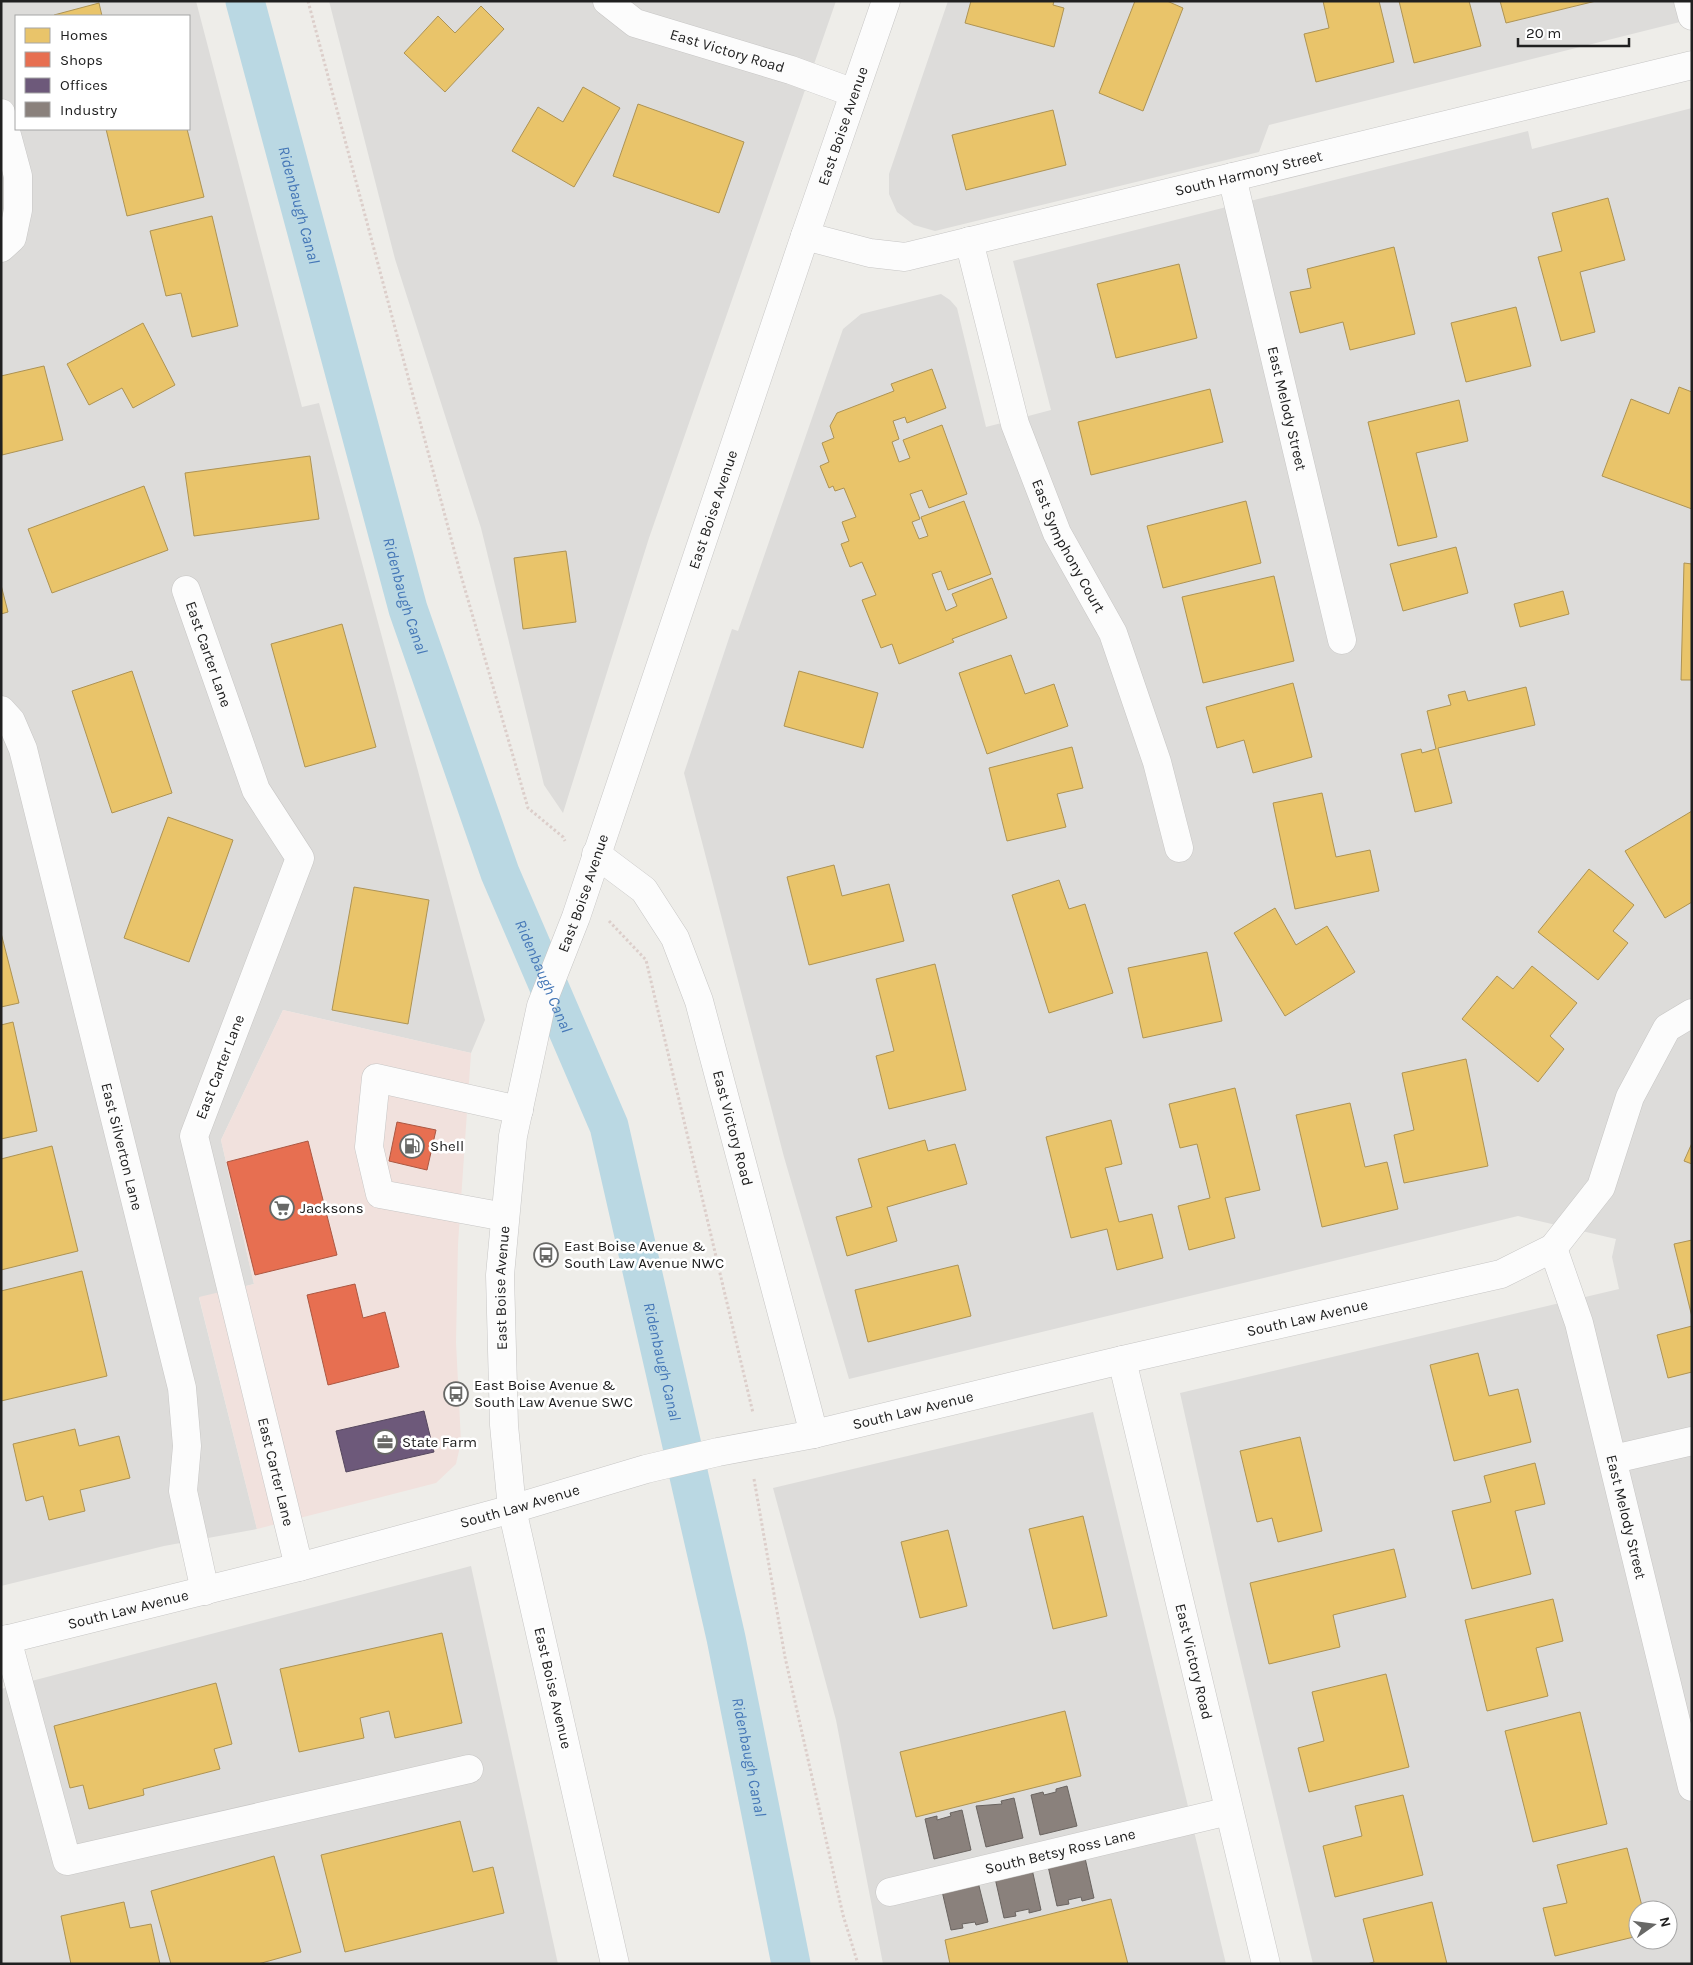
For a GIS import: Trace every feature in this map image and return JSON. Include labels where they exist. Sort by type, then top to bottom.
[{"type":"street","name":"East Victory Road","points":[[607,1],[635,23],[791,70],[854,93]]},
{"type":"street","name":"East Boise Avenue","points":[[615,1964],[512,1509],[504,1425],[500,1275],[513,1136],[541,1006],[576,917],[886,1]]},
{"type":"street","points":[[1688,1],[1692,16]]},
{"type":"street","name":"South Harmony Street","points":[[805,236],[870,253],[905,257],[1692,65]]},
{"type":"street","points":[[1,113],[18,176],[18,210],[7,243]]},
{"type":"street","name":"East Melody Street","points":[[1232,177],[1342,640]]},
{"type":"street","name":"East Symphony Court","points":[[969,241],[1016,424],[1057,533],[1113,633],[1157,762],[1179,848]]},
{"type":"street","name":"East Carter Lane","points":[[186,590],[256,790],[300,858],[194,1136],[299,1567]]},
{"type":"street","name":"East Silverton Lane","points":[[1,710],[11,721],[23,749],[182,1388],[187,1446],[183,1491],[205,1592]]},
{"type":"street","name":"East Victory Road","points":[[596,854],[644,890],[675,938],[696,992],[814,1434]]},
{"type":"street","name":"South Law Avenue","points":[[4,1640],[205,1592],[299,1567],[512,1509],[646,1469],[718,1452],[814,1434],[1122,1360],[1501,1274],[1553,1248],[1601,1187],[1630,1097],[1667,1028],[1692,1013]]},
{"type":"street","points":[[505,1217],[380,1194],[368,1147],[376,1078],[519,1110]]},
{"type":"street","name":"East Melody Street","points":[[1553,1248],[1579,1323],[1614,1459],[1692,1788]]},
{"type":"street","name":"East Victory Road","points":[[1122,1360],[1266,1964]]},
{"type":"street","points":[[1614,1459],[1692,1441]]},
{"type":"street","points":[[4,1640],[67,1861],[469,1769]]},
{"type":"street","name":"South Betsy Ross Lane","points":[[890,1892],[1229,1811]]},
{"type":"path","points":[[308,1],[457,563],[528,808],[563,837],[586,887],[613,926],[646,960],[752,1405],[756,1445],[754,1481],[785,1657],[842,1915],[858,1964]]},
{"type":"shaded area","points":[[1,1],[196,1],[302,407],[319,403],[485,1020],[471,1053],[283,1010],[221,1140],[254,1284],[199,1298],[257,1529],[164,1546],[1,1586]]},
{"type":"shaded area","points":[[329,1],[836,1],[649,538],[563,813],[544,785],[481,528],[395,259]]},
{"type":"shaded area","points":[[948,1],[1692,1],[1692,19],[1269,125],[1259,152],[935,231],[914,225],[897,212],[889,194],[889,174]]},
{"type":"shaded area","points":[[1692,108],[1692,1964],[1313,1964],[1229,1613],[1180,1393],[1619,1289],[1612,1257],[1616,1239],[1518,1216],[849,1379],[784,1157],[684,773],[732,629],[738,631],[843,329],[861,314],[941,294],[957,308],[986,427],[1051,410],[1013,261],[1528,131],[1532,149]]},
{"type":"shaded area","points":[[283,1010],[471,1053],[458,1244],[456,1342],[461,1442],[456,1464],[436,1483],[257,1529],[199,1297],[254,1284],[221,1140]]},
{"type":"shaded area","points":[[1093,1412],[1226,1964],[883,1964],[836,1720],[773,1488]]},
{"type":"shaded area","points":[[471,1566],[558,1964],[1,1964],[1,1689]]},
{"type":"building: Homes","points":[[971,1],[1054,1],[1053,5],[1064,8],[1054,47],[965,23]]},
{"type":"building: Homes","points":[[1135,1],[1167,1],[1183,8],[1143,111],[1099,93]]},
{"type":"building: Homes","points":[[1323,1],[1379,1],[1394,62],[1316,82],[1304,34],[1329,28]]},
{"type":"building: Homes","points":[[1399,1],[1469,1],[1481,46],[1414,63]]},
{"type":"building: Homes","points":[[1500,1],[1596,1],[1506,23]]},
{"type":"building: Homes","points":[[99,3],[102,15],[54,15]]},
{"type":"building: Homes","points":[[481,6],[504,29],[445,92],[404,53],[438,16],[455,33]]},
{"type":"building: Homes","points":[[583,87],[620,108],[574,187],[512,151],[538,107],[563,122]]},
{"type":"building: Homes","points":[[638,104],[744,142],[719,213],[613,176]]},
{"type":"building: Homes","points":[[1053,110],[1066,165],[966,190],[952,135]]},
{"type":"building: Homes","points":[[106,130],[187,130],[204,197],[127,216]]},
{"type":"building: Homes","points":[[1608,198],[1625,260],[1580,272],[1595,332],[1561,341],[1538,257],[1562,251],[1552,213]]},
{"type":"building: Homes","points":[[212,216],[238,326],[192,337],[181,293],[166,296],[150,231]]},
{"type":"building: Homes","points":[[1394,247],[1415,334],[1350,350],[1343,322],[1300,333],[1290,292],[1311,288],[1307,269]]},
{"type":"building: Homes","points":[[1179,264],[1197,338],[1116,358],[1097,284]]},
{"type":"building: Homes","points":[[1516,307],[1531,366],[1466,382],[1451,323]]},
{"type":"building: Homes","points":[[143,323],[175,385],[133,408],[122,388],[89,405],[67,364]]},
{"type":"building: Homes","points":[[44,366],[63,440],[2,455],[1,376]]},
{"type":"building: Homes","points":[[932,369],[946,408],[907,423],[905,417],[893,421],[899,439],[892,442],[899,462],[910,458],[903,440],[942,425],[967,494],[929,508],[922,490],[910,494],[920,519],[912,522],[919,539],[928,536],[921,517],[964,501],[991,574],[948,590],[941,571],[932,574],[946,611],[957,606],[952,594],[992,578],[1007,618],[952,639],[954,642],[899,664],[892,644],[881,648],[862,600],[876,595],[862,562],[850,567],[841,544],[849,541],[842,522],[856,517],[844,488],[835,491],[833,486],[829,488],[820,466],[829,462],[822,443],[834,438],[830,426],[837,413],[894,391],[891,384]]},
{"type":"building: Homes","points":[[1679,387],[1692,392],[1692,509],[1602,476],[1631,399],[1669,414]]},
{"type":"building: Homes","points":[[1210,389],[1223,442],[1091,475],[1078,422]]},
{"type":"building: Homes","points":[[1459,400],[1468,441],[1416,453],[1437,537],[1398,546],[1368,422]]},
{"type":"building: Homes","points":[[310,456],[319,519],[194,536],[185,473]]},
{"type":"building: Homes","points":[[144,486],[168,550],[52,593],[28,529]]},
{"type":"building: Homes","points":[[1246,501],[1261,563],[1163,588],[1147,526]]},
{"type":"building: Homes","points":[[1456,547],[1468,593],[1403,611],[1390,564]]},
{"type":"building: Homes","points":[[566,551],[576,622],[523,629],[514,558]]},
{"type":"building: Homes","points":[[1684,563],[1692,564],[1692,680],[1681,680]]},
{"type":"building: Homes","points":[[1274,576],[1294,661],[1203,683],[1182,597]]},
{"type":"building: Homes","points":[[1,585],[8,612],[1,614]]},
{"type":"building: Homes","points":[[1563,591],[1569,614],[1520,627],[1514,604]]},
{"type":"building: Homes","points":[[342,624],[376,747],[305,767],[271,644]]},
{"type":"building: Homes","points":[[1011,655],[1025,694],[1054,684],[1068,726],[987,754],[959,673]]},
{"type":"building: Homes","points":[[132,671],[172,793],[112,813],[72,691]]},
{"type":"building: Homes","points":[[799,671],[878,693],[863,748],[784,726]]},
{"type":"building: Homes","points":[[1293,683],[1312,757],[1253,773],[1244,740],[1217,748],[1206,707]]},
{"type":"building: Homes","points":[[1526,687],[1535,725],[1438,748],[1452,803],[1415,812],[1401,754],[1421,749],[1422,753],[1436,749],[1427,711],[1451,705],[1448,695],[1465,691],[1468,701]]},
{"type":"building: Homes","points":[[1072,747],[1083,788],[1057,794],[1066,827],[1007,841],[989,768]]},
{"type":"building: Homes","points":[[1322,793],[1336,857],[1370,850],[1379,891],[1295,909],[1273,803]]},
{"type":"building: Homes","points":[[1692,811],[1692,902],[1665,918],[1625,851]]},
{"type":"building: Homes","points":[[168,817],[233,840],[189,962],[124,938]]},
{"type":"building: Homes","points":[[834,865],[842,896],[889,884],[904,941],[809,965],[787,877]]},
{"type":"building: Homes","points":[[1589,869],[1634,905],[1613,931],[1628,943],[1598,980],[1538,932]]},
{"type":"building: Homes","points":[[1059,880],[1069,909],[1085,904],[1113,993],[1049,1013],[1012,895]]},
{"type":"building: Homes","points":[[354,887],[429,900],[408,1024],[332,1010]]},
{"type":"building: Homes","points":[[1275,908],[1296,945],[1327,926],[1355,972],[1285,1016],[1234,933]]},
{"type":"building: Homes","points":[[1,933],[19,1003],[1,1007]]},
{"type":"building: Homes","points":[[1207,952],[1222,1021],[1143,1038],[1128,968]]},
{"type":"building: Homes","points":[[935,964],[966,1090],[889,1109],[876,1056],[894,1051],[876,979]]},
{"type":"building: Homes","points":[[1532,966],[1577,1003],[1550,1036],[1564,1049],[1538,1082],[1462,1019],[1497,976],[1513,989]]},
{"type":"building: Homes","points":[[13,1022],[37,1131],[1,1139],[1,1025]]},
{"type":"building: Homes","points":[[1466,1059],[1488,1166],[1404,1183],[1394,1135],[1414,1130],[1402,1073]]},
{"type":"building: Homes","points":[[1235,1088],[1260,1190],[1225,1198],[1235,1238],[1189,1250],[1178,1206],[1210,1198],[1197,1144],[1180,1148],[1169,1104]]},
{"type":"building: Homes","points":[[1350,1103],[1365,1167],[1387,1162],[1398,1209],[1322,1227],[1296,1115]]},
{"type":"building: Homes","points":[[1111,1120],[1122,1164],[1105,1168],[1119,1222],[1152,1214],[1163,1258],[1117,1270],[1107,1229],[1071,1238],[1046,1137]]},
{"type":"building: Homes","points":[[925,1140],[928,1151],[955,1144],[967,1184],[887,1207],[897,1241],[847,1256],[836,1217],[872,1207],[858,1159]]},
{"type":"building: Homes","points":[[1692,1143],[1692,1164],[1684,1161]]},
{"type":"building: Homes","points":[[52,1146],[78,1251],[1,1270],[1,1159]]},
{"type":"building: Homes","points":[[1692,1240],[1692,1317],[1674,1244]]},
{"type":"building: Homes","points":[[958,1265],[971,1316],[868,1342],[855,1290]]},
{"type":"building: Homes","points":[[82,1271],[107,1376],[1,1401],[1,1291]]},
{"type":"building: Homes","points":[[1692,1326],[1692,1372],[1668,1378],[1657,1335]]},
{"type":"building: Homes","points":[[1478,1353],[1489,1396],[1518,1389],[1531,1442],[1454,1461],[1430,1365]]},
{"type":"building: Homes","points":[[75,1429],[79,1446],[119,1436],[130,1478],[80,1490],[85,1511],[49,1520],[43,1496],[26,1501],[13,1444]]},
{"type":"building: Homes","points":[[1300,1437],[1322,1531],[1278,1542],[1272,1518],[1257,1522],[1240,1451]]},
{"type":"building: Homes","points":[[1535,1463],[1545,1504],[1515,1511],[1531,1574],[1472,1589],[1452,1511],[1491,1502],[1484,1476]]},
{"type":"building: Homes","points":[[1083,1516],[1107,1616],[1053,1629],[1029,1529]]},
{"type":"building: Homes","points":[[948,1530],[967,1606],[920,1618],[901,1542]]},
{"type":"building: Homes","points":[[1394,1549],[1406,1597],[1333,1615],[1340,1647],[1269,1664],[1250,1583]]},
{"type":"building: Homes","points":[[1553,1599],[1563,1641],[1536,1648],[1548,1696],[1487,1711],[1465,1620]]},
{"type":"building: Homes","points":[[442,1633],[462,1723],[395,1738],[389,1711],[360,1718],[364,1738],[299,1752],[280,1669]]},
{"type":"building: Homes","points":[[1386,1674],[1409,1767],[1309,1792],[1298,1748],[1324,1741],[1312,1692]]},
{"type":"building: Homes","points":[[216,1683],[232,1744],[214,1749],[220,1769],[143,1789],[144,1795],[89,1809],[83,1785],[70,1788],[54,1726]]},
{"type":"building: Homes","points":[[1065,1711],[1081,1776],[916,1817],[900,1752]]},
{"type":"building: Homes","points":[[1580,1712],[1607,1824],[1533,1842],[1505,1731]]},
{"type":"building: Homes","points":[[1403,1795],[1423,1875],[1335,1897],[1323,1846],[1362,1836],[1355,1806]]},
{"type":"building: Homes","points":[[460,1821],[473,1872],[493,1867],[504,1913],[345,1952],[321,1855]]},
{"type":"building: Homes","points":[[1627,1848],[1640,1900],[1628,1900],[1628,1938],[1555,1956],[1543,1908],[1567,1903],[1557,1865]]},
{"type":"building: Homes","points":[[274,1856],[301,1952],[258,1964],[171,1964],[151,1891]]},
{"type":"building: Homes","points":[[1111,1899],[1128,1964],[950,1964],[945,1940]]},
{"type":"building: Homes","points":[[124,1902],[130,1928],[151,1924],[160,1964],[71,1964],[61,1916]]},
{"type":"building: Homes","points":[[1432,1902],[1447,1964],[1367,1964],[1374,1962],[1363,1919]]},
{"type":"building: Shops","name":"Shell","points":[[397,1122],[436,1130],[427,1170],[389,1161]]},
{"type":"building: Shops","name":"Jacksons","points":[[308,1141],[337,1255],[255,1275],[227,1162]]},
{"type":"building: Shops","points":[[355,1284],[363,1318],[385,1312],[399,1367],[328,1385],[307,1295]]},
{"type":"building: Offices","name":"State Farm","points":[[424,1411],[434,1452],[346,1472],[336,1431]]},
{"type":"building: Industry","points":[[1067,1786],[1077,1826],[1040,1835],[1031,1795],[1043,1792],[1044,1795],[1056,1792],[1056,1789]]},
{"type":"building: Industry","points":[[1014,1798],[1023,1838],[986,1847],[976,1806],[1002,1804],[1001,1801]]},
{"type":"building: Industry","points":[[962,1810],[971,1850],[934,1859],[925,1819],[937,1816],[937,1820],[951,1816],[950,1813]]},
{"type":"building: Industry","points":[[1085,1858],[1094,1898],[1082,1901],[1081,1897],[1068,1900],[1069,1904],[1057,1906],[1048,1866]]},
{"type":"building: Industry","points":[[1032,1869],[1041,1910],[1029,1913],[1029,1909],[1015,1912],[1016,1916],[1004,1918],[995,1878]]},
{"type":"building: Industry","points":[[978,1882],[988,1922],[976,1925],[975,1922],[962,1924],[963,1928],[951,1930],[942,1891]]},
{"type":"waterway","name":"Ridenbaugh Canal","points":[[245,1],[408,609],[500,873],[609,1126],[726,1638],[791,1964]]},
{"type":"place","name":"Shell","points":[[412,1146]]},
{"type":"place","name":"Jacksons","points":[[282,1208]]},
{"type":"place","name":"East Boise Avenue & South Law Avenue NWC","points":[[546,1255]]},
{"type":"place","name":"East Boise Avenue & South Law Avenue SWC","points":[[456,1394]]},
{"type":"place","name":"State Farm","points":[[385,1442]]}]
